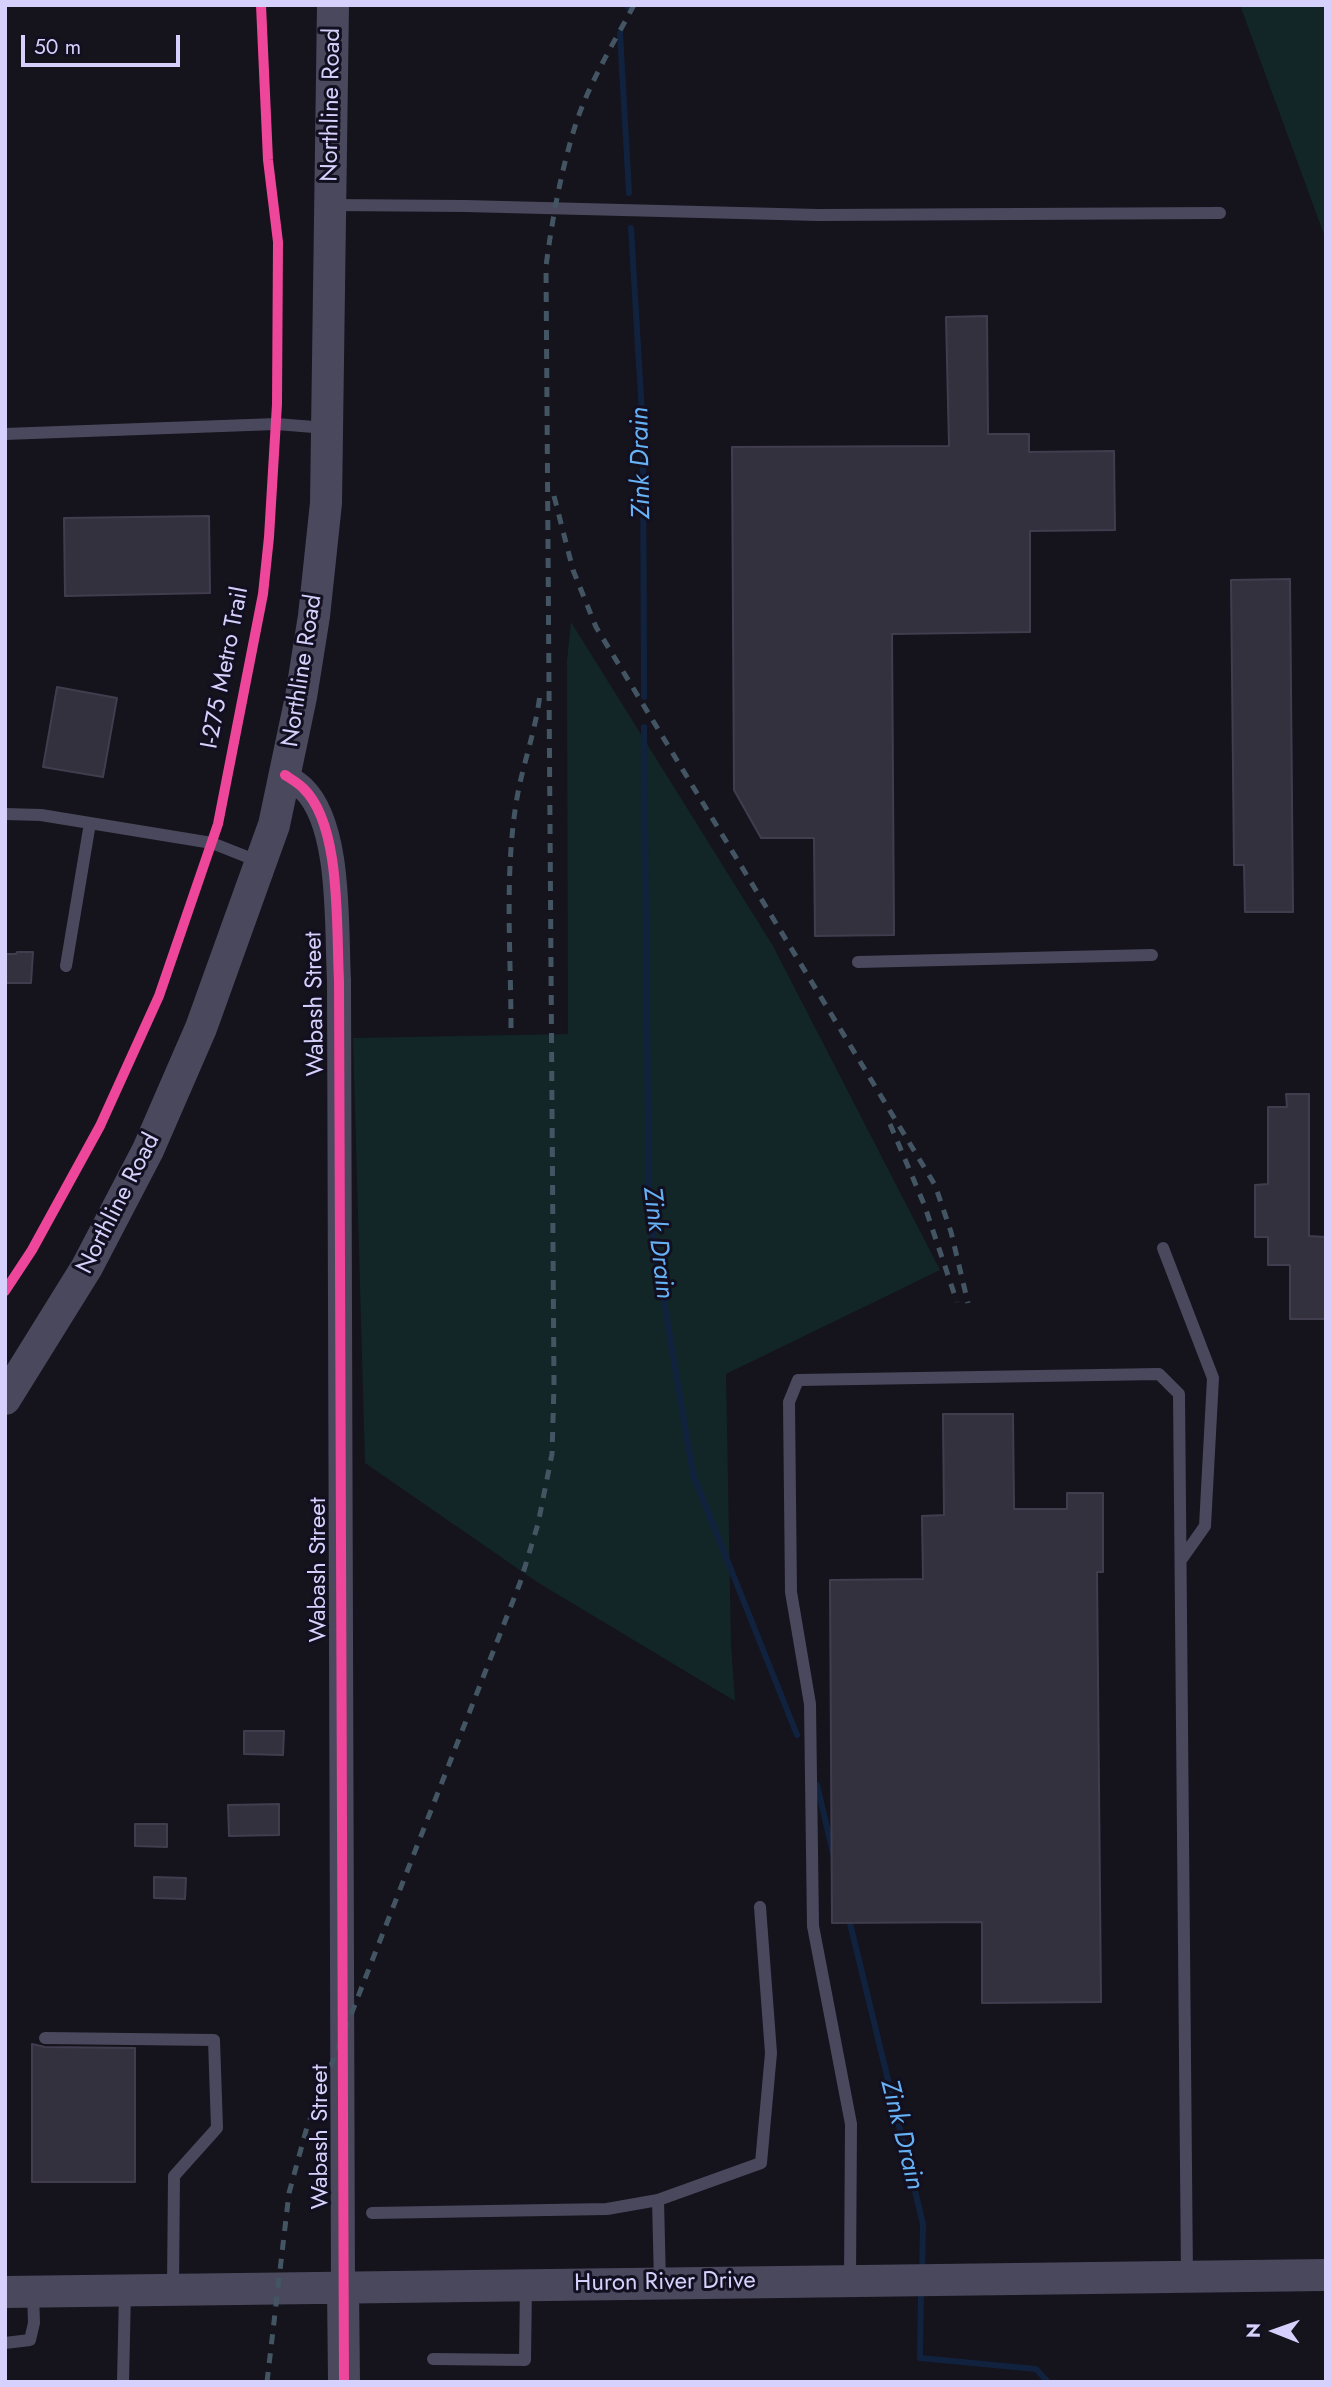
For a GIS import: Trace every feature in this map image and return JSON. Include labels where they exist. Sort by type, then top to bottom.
[{"type":"street","name":"Northline Road","points":[[5,1399],[87,1267],[148,1150],[201,1028],[274,825],[314,616],[326,503],[334,5]]},
{"type":"street","name":"Wabash Street","points":[[285,775],[304,788],[320,813],[332,851],[339,980],[344,2382]]},
{"type":"street","name":"Huron River Drive","points":[[19,2292],[1326,2275]]},
{"type":"lane","points":[[331,205],[818,215],[1220,213]]},
{"type":"lane","points":[[5,434],[276,424],[327,428]]},
{"type":"lane","points":[[5,814],[41,815],[212,843],[261,862]]},
{"type":"lane","points":[[66,966],[90,823]]},
{"type":"lane","points":[[858,962],[1152,955]]},
{"type":"lane","points":[[1163,1248],[1213,1378],[1205,1526],[1181,1560]]},
{"type":"lane","points":[[850,2280],[851,2124],[813,1926],[810,1704],[791,1592],[789,1402],[798,1380],[1159,1374],[1179,1394],[1187,2277]]},
{"type":"lane","points":[[372,2213],[607,2209],[658,2200],[761,2163],[771,2053],[760,1907]]},
{"type":"lane","points":[[45,2038],[214,2040],[217,2128],[174,2176],[173,2291]]},
{"type":"lane","points":[[658,2200],[660,2284]]},
{"type":"lane","points":[[433,2359],[525,2360],[526,2285]]},
{"type":"lane","points":[[5,2343],[30,2340],[34,2323],[19,2292]]},
{"type":"lane","points":[[123,2382],[125,2292]]},
{"type":"green space","points":[[1240,5],[1326,5],[1326,240]]},
{"type":"green space","points":[[571,622],[773,946],[940,1270],[726,1374],[731,1644],[735,1701],[537,1582],[365,1463],[353,1038],[568,1034],[567,661]]},
{"type":"building","points":[[987,316],[988,434],[1029,434],[1029,452],[1114,451],[1115,530],[1030,531],[1030,632],[892,634],[894,935],[815,936],[814,838],[761,838],[734,790],[732,447],[949,446],[946,317]]},
{"type":"building","points":[[209,516],[210,593],[65,596],[64,518]]},
{"type":"building","points":[[1290,579],[1293,912],[1245,912],[1244,865],[1234,865],[1231,580]]},
{"type":"building","points":[[57,687],[117,698],[103,777],[43,767]]},
{"type":"building","points":[[33,952],[31,983],[5,983],[5,954]]},
{"type":"building","points":[[1286,1094],[1309,1094],[1309,1236],[1326,1237],[1326,1319],[1290,1319],[1290,1265],[1268,1265],[1268,1237],[1255,1237],[1255,1185],[1268,1184],[1268,1107],[1287,1107]]},
{"type":"building","points":[[943,1414],[1013,1414],[1014,1509],[1067,1509],[1067,1493],[1103,1493],[1103,1572],[1097,1572],[1101,2002],[982,2003],[982,1922],[832,1923],[830,1580],[923,1579],[922,1516],[944,1515]]},
{"type":"building","points":[[244,1731],[284,1731],[283,1755],[244,1754]]},
{"type":"building","points":[[279,1804],[279,1835],[229,1836],[228,1805]]},
{"type":"building","points":[[135,1824],[167,1824],[167,1847],[135,1846]]},
{"type":"building","points":[[154,1877],[186,1878],[185,1899],[154,1898]]},
{"type":"building","points":[[32,2044],[45,2047],[135,2048],[135,2182],[32,2182]]},
{"type":"waterway","name":"Zink Drain","points":[[620,33],[629,193]]},
{"type":"waterway","name":"Zink Drain","points":[[631,228],[643,431],[644,697]]},
{"type":"waterway","name":"Zink Drain","points":[[644,727],[649,1212],[693,1474],[797,1735]]},
{"type":"waterway","name":"Zink Drain","points":[[817,1785],[833,1853]]},
{"type":"waterway","name":"Zink Drain","points":[[848,1915],[923,2224],[922,2273]]},
{"type":"waterway","name":"Zink Drain","points":[[921,2291],[920,2358],[1036,2369],[1048,2382]]},
{"type":"railway","points":[[267,2382],[289,2193],[307,2127],[520,1583],[538,1524],[552,1454],[554,1385],[546,266],[560,182],[578,116],[634,5]]},
{"type":"railway","points":[[554,496],[573,570],[596,627],[935,1185],[951,1232],[968,1303]]},
{"type":"railway","points":[[511,1028],[509,884],[513,826],[540,694]]},
{"type":"railway","points":[[890,1124],[924,1204],[957,1302]]},
{"type":"cycle path","name":"I-275 Metro Trail","points":[[5,1291],[32,1250],[100,1126],[159,996],[218,824],[263,594],[277,404],[278,242],[268,160],[261,5]]},
{"type":"cycle path","points":[[285,775],[303,788],[316,805],[325,826],[331,851],[338,933],[344,2382]]}]
